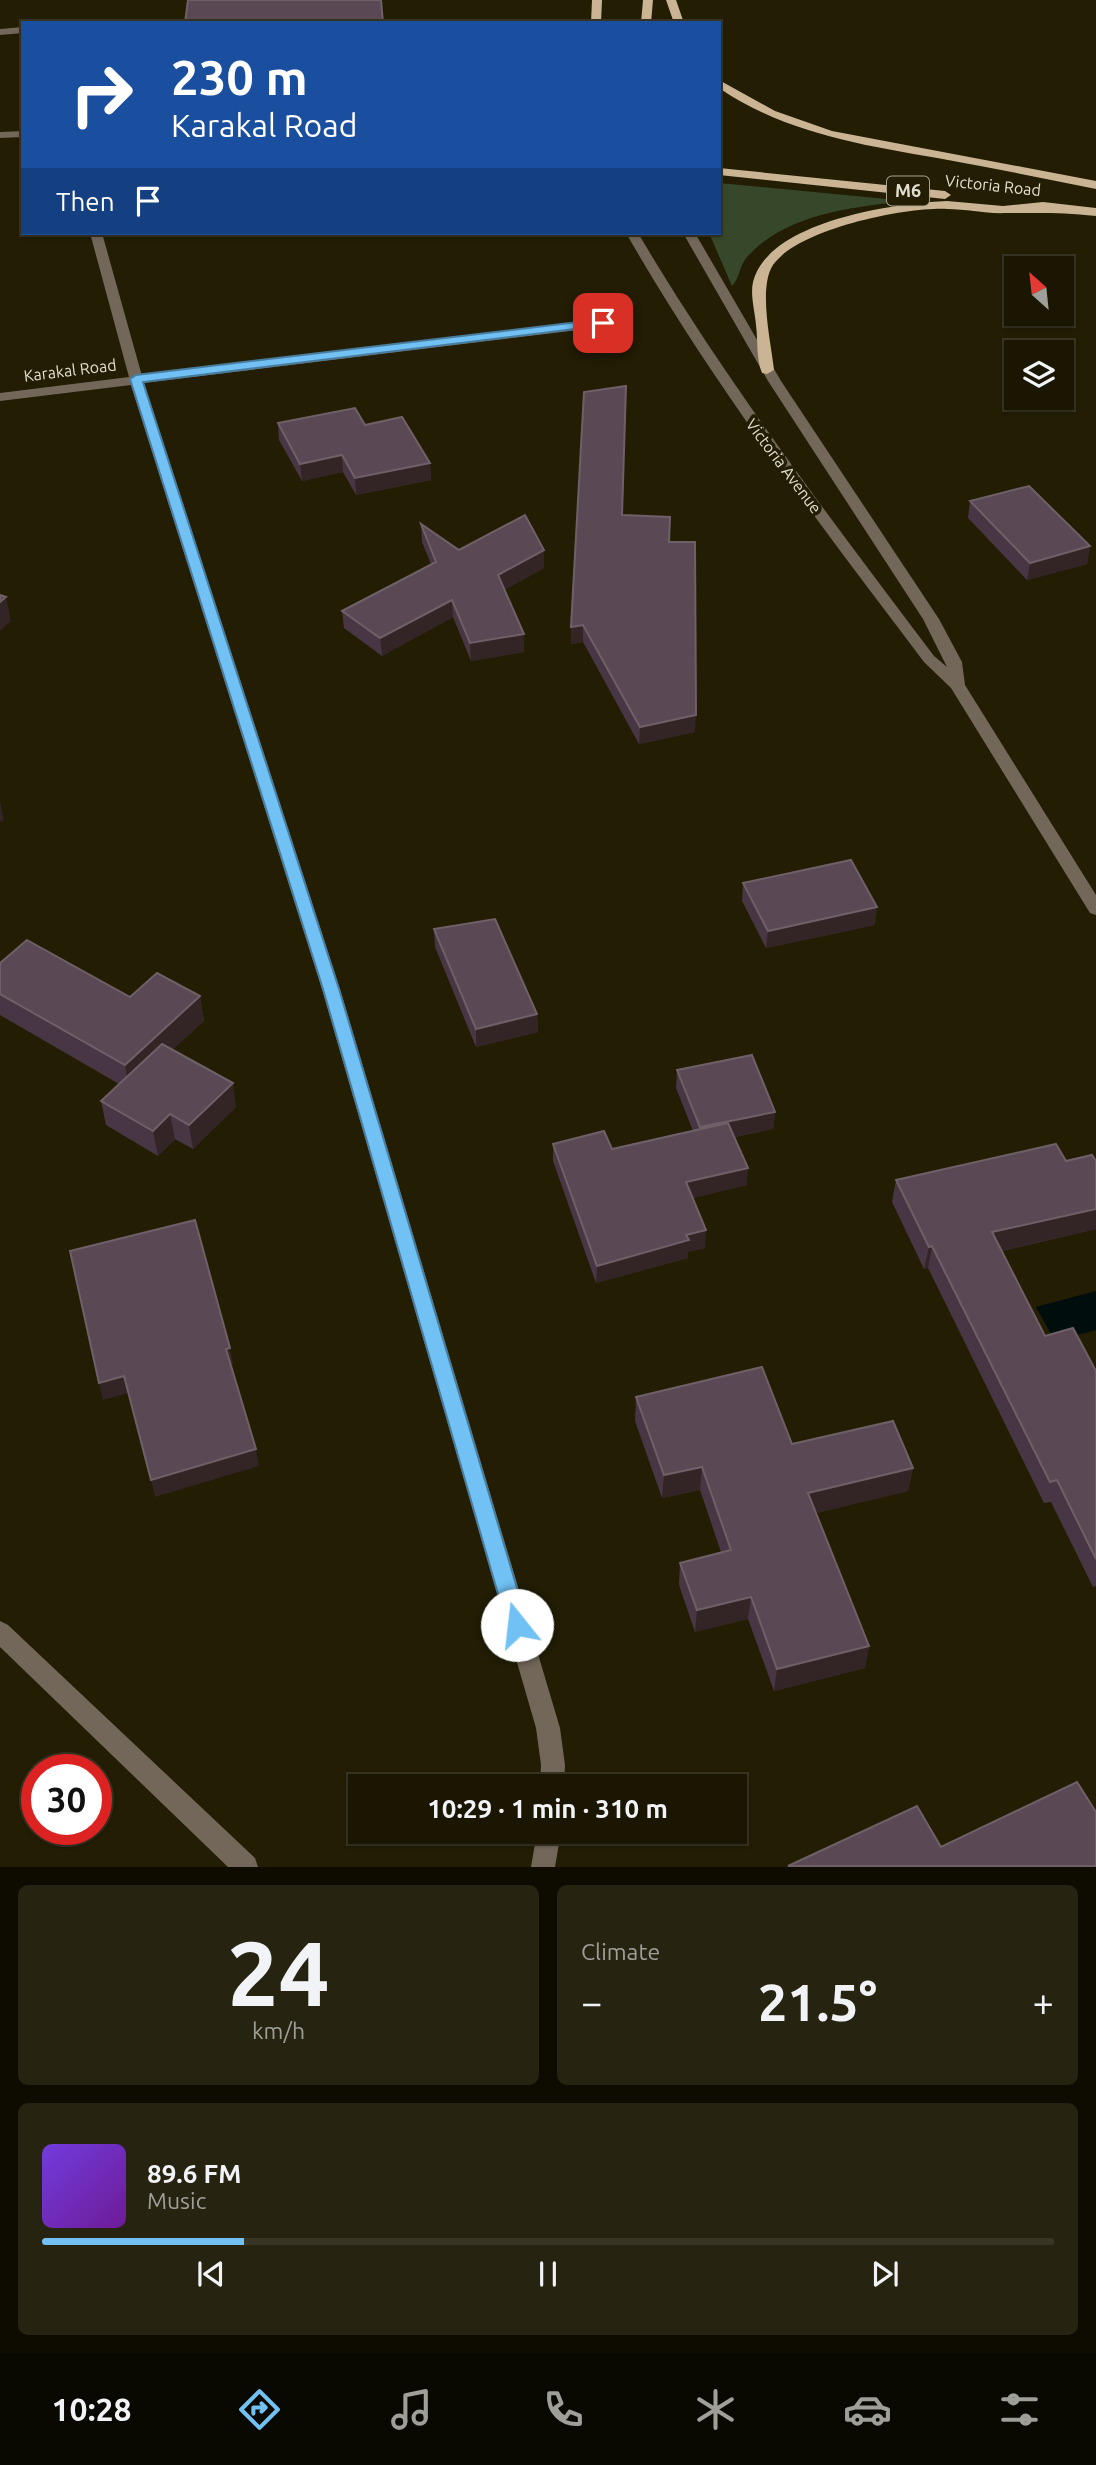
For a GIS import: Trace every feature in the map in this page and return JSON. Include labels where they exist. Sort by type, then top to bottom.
[{"type":"main road","points":[[596,21],[597,0]]},
{"type":"main road","points":[[646,21],[648,0]]},
{"type":"main road","points":[[671,0],[678,21]]},
{"type":"main road","points":[[721,84],[780,118],[829,132],[1096,185]]},
{"type":"main road","name":"Victoria Road","points":[[721,171],[1096,212]]},
{"type":"main road","points":[[766,370],[759,284],[767,265],[795,242],[847,220],[896,208],[947,205],[1003,210],[1053,207]]},
{"type":"street","points":[[0,32],[21,30]]},
{"type":"street","points":[[0,135],[21,134]]},
{"type":"street","points":[[97,235],[136,379],[331,989],[548,1728],[553,1774]]},
{"type":"street","name":"Victoria Avenue","points":[[633,235],[672,305],[737,404],[929,659],[957,685],[1096,909]]},
{"type":"street","name":"Victoria Avenue","points":[[690,235],[766,370],[931,620],[954,662],[957,685]]},
{"type":"street","name":"Karakal Road","points":[[0,397],[603,323]]},
{"type":"street","points":[[0,1632],[246,1867]]},
{"type":"street","points":[[543,1867],[547,1844]]},
{"type":"green space","points":[[721,183],[907,201],[821,215],[780,231],[747,257],[732,286],[710,235],[721,235]]},
{"type":"shaded area","points":[[1096,1291],[1096,1330],[1055,1341],[1036,1307]]},
{"type":"building","points":[[188,0],[381,0],[383,21],[185,21]]},
{"type":"building","points":[[626,386],[622,515],[670,517],[669,542],[695,542],[696,715],[640,727],[583,625],[571,627],[584,392]]},
{"type":"building","points":[[355,408],[365,425],[402,417],[430,463],[355,478],[342,455],[300,464],[278,423]]},
{"type":"building","points":[[1029,486],[1090,546],[1030,563],[970,501]]},
{"type":"building","points":[[525,515],[544,550],[498,575],[524,634],[470,643],[452,600],[380,638],[342,611],[436,562],[421,524],[459,550]]},
{"type":"building","points":[[851,860],[877,907],[768,931],[743,883]]},
{"type":"building","points":[[495,919],[537,1014],[476,1029],[434,929]]},
{"type":"building","points":[[27,940],[130,997],[157,973],[200,996],[125,1065],[0,994],[0,963]]},
{"type":"building","points":[[162,1044],[233,1083],[189,1125],[170,1114],[153,1131],[101,1101]]},
{"type":"building","points":[[752,1055],[775,1112],[700,1127],[677,1070]]},
{"type":"building","points":[[728,1123],[748,1168],[686,1182],[706,1230],[686,1235],[689,1240],[597,1266],[553,1144],[604,1131],[612,1149]]},
{"type":"building","points":[[1056,1144],[1066,1161],[1092,1155],[1096,1161],[1096,1209],[992,1232],[1045,1336],[1073,1328],[1096,1371],[1096,1559],[1057,1480],[1050,1482],[896,1180]]},
{"type":"building","points":[[195,1220],[230,1348],[226,1349],[256,1449],[151,1480],[124,1376],[99,1383],[70,1251]]},
{"type":"building","points":[[762,1367],[792,1444],[893,1421],[913,1468],[808,1493],[869,1646],[777,1669],[751,1597],[697,1610],[680,1563],[731,1550],[702,1467],[664,1475],[636,1397]]},
{"type":"building","points":[[1077,1782],[1096,1812],[1096,1866],[788,1866],[917,1806],[941,1847]]},
{"type":"route","points":[[517,1625],[331,989],[136,379],[603,323]]}]
